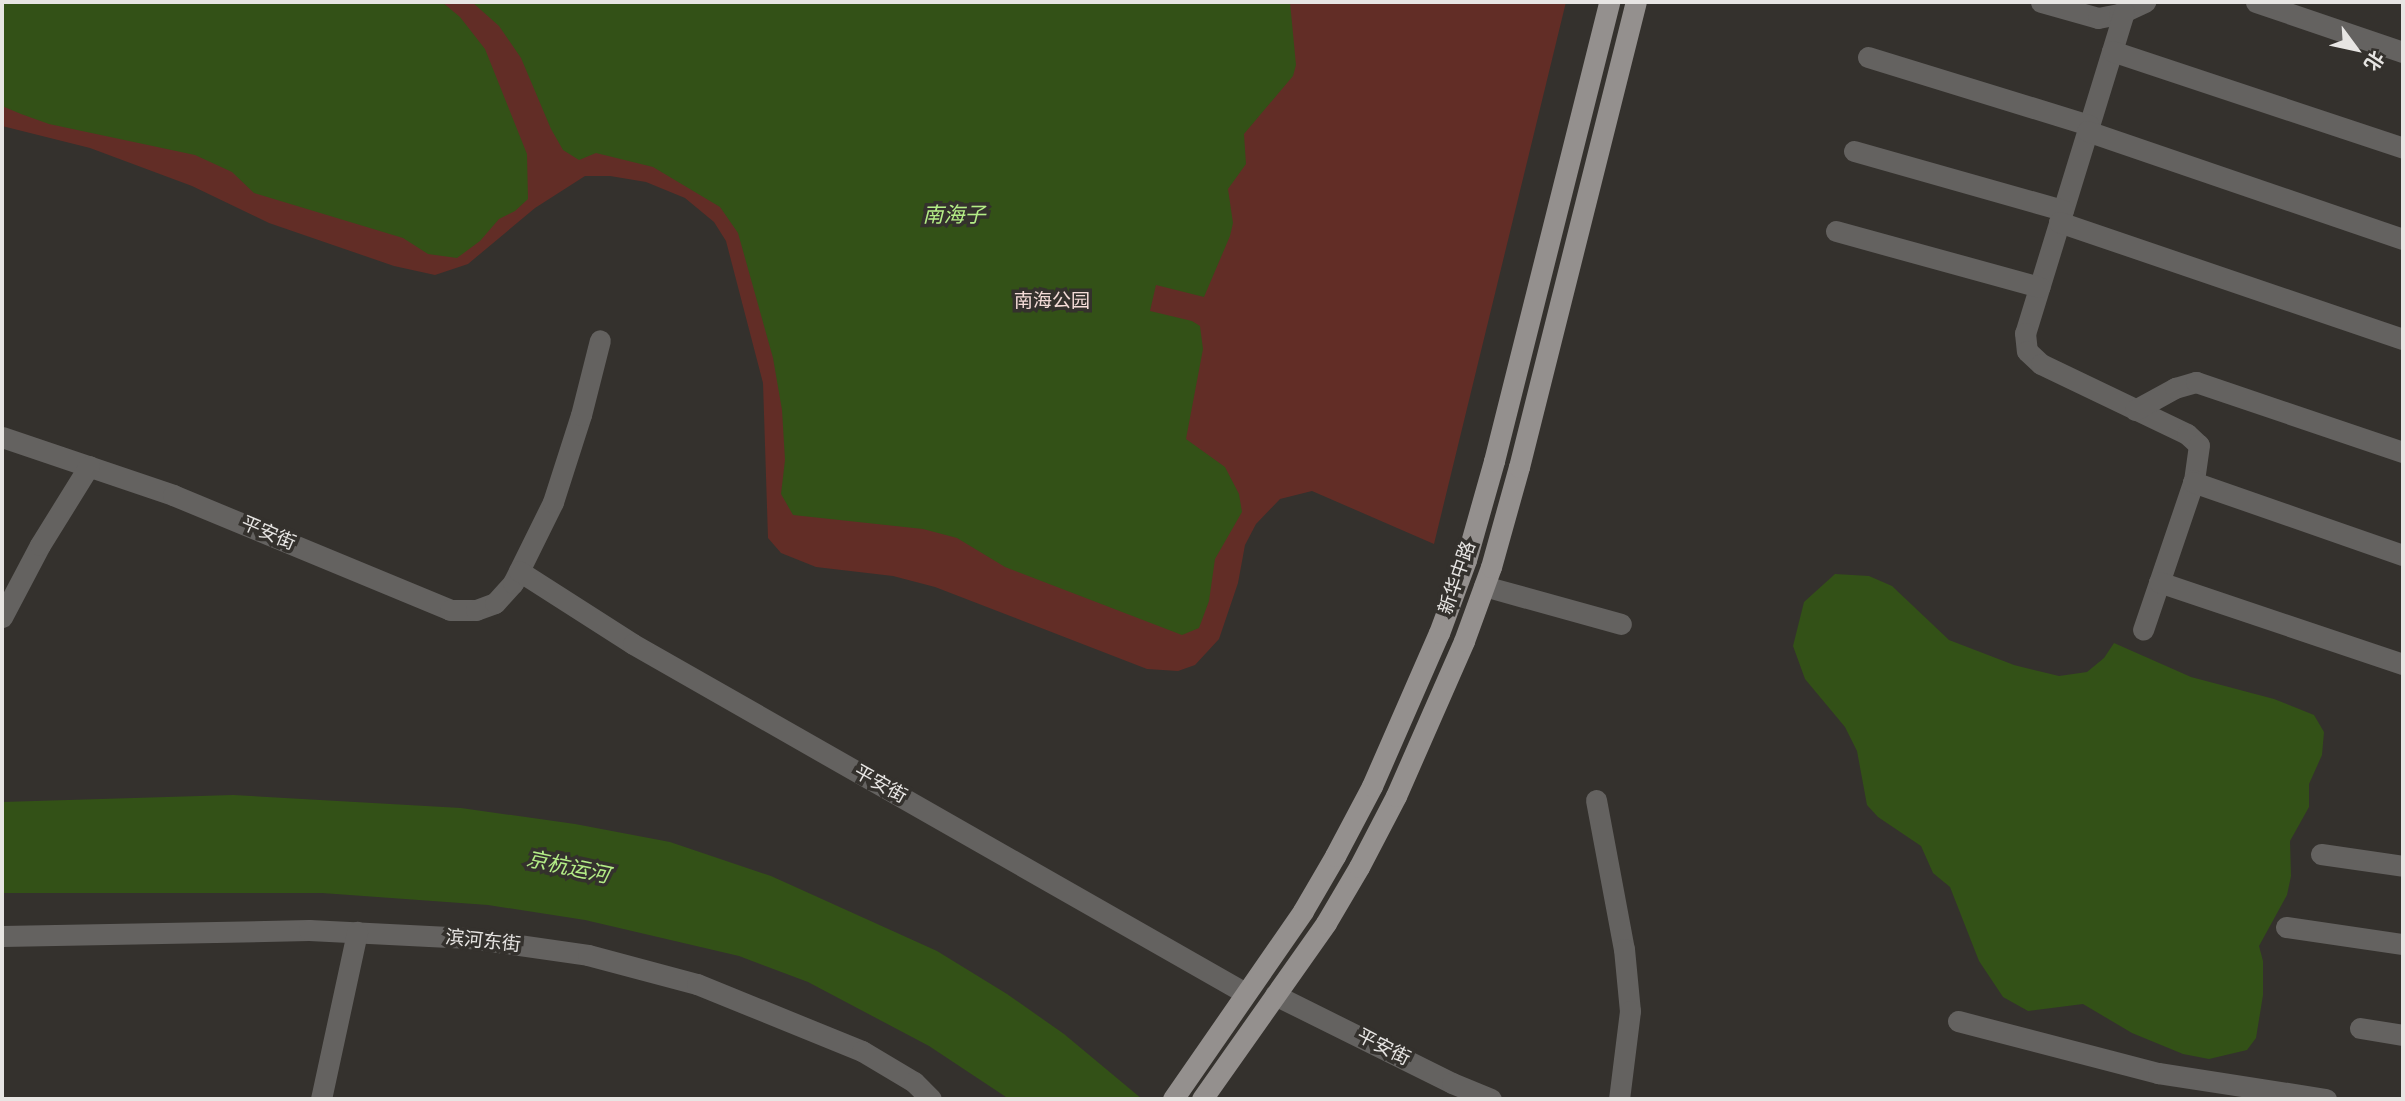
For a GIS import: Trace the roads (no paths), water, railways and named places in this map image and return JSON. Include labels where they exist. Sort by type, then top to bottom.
[{"type":"main road","name":"新华中路","points":[[1173,1099],[1303,911],[1372,786],[1413,696],[1466,560],[1494,461],[1609,2]]},
{"type":"main road","name":"新华中路","points":[[1206,1098],[1326,923],[1396,796],[1437,705],[1484,586],[1519,467],[1636,2]]},
{"type":"street","points":[[2041,2],[2098,18],[2124,12],[2145,2]]},
{"type":"street","points":[[2256,2],[2403,52]]},
{"type":"street","points":[[2124,12],[2025,333],[2027,351],[2058,374],[2187,434],[2199,446],[2193,482],[2143,630]]},
{"type":"street","points":[[2112,51],[2403,149]]},
{"type":"street","points":[[1868,57],[2088,128],[2403,239]]},
{"type":"street","points":[[1854,151],[2061,216],[2403,339]]},
{"type":"street","points":[[1836,232],[2039,287]]},
{"type":"street","name":"平安街","points":[[2,437],[173,495],[450,610],[476,610],[495,603],[513,583],[553,502],[581,415],[600,340]]},
{"type":"street","points":[[2135,410],[2175,388],[2196,382],[2403,452]]},
{"type":"street","points":[[2,617],[40,545],[89,466]]},
{"type":"street","points":[[2193,482],[2403,555]]},
{"type":"street","name":"平安街","points":[[519,571],[633,644],[1245,993]]},
{"type":"street","points":[[2159,582],[2403,664]]},
{"type":"street","points":[[1484,586],[1621,624]]},
{"type":"street","points":[[1596,800],[1625,949],[1630,1011],[1619,1099]]},
{"type":"street","points":[[2321,854],[2403,866]]},
{"type":"street","points":[[2287,927],[2403,944]]},
{"type":"street","name":"滨河东街","points":[[2,936],[309,930],[469,938],[588,955],[697,984],[862,1051],[914,1082],[931,1099]]},
{"type":"street","points":[[321,1099],[357,932]]},
{"type":"street","name":"平安街","points":[[1275,995],[1452,1083],[1491,1099]]},
{"type":"street","points":[[1958,1021],[2158,1073],[2326,1099]]},
{"type":"street","points":[[2360,1028],[2403,1035]]},
{"type":"water","points":[[2,2],[442,2],[460,17],[485,49],[527,154],[528,199],[515,211],[499,219],[480,241],[457,258],[428,254],[403,238],[254,193],[232,172],[195,155],[49,124],[21,114],[2,106]]},
{"type":"water","name":"南海子","points":[[472,2],[1290,2],[1296,65],[1293,76],[1244,134],[1246,164],[1228,189],[1233,223],[1230,236],[1204,297],[1156,285],[1150,311],[1192,321],[1200,326],[1203,349],[1186,439],[1225,467],[1239,494],[1242,512],[1215,559],[1209,601],[1199,628],[1182,635],[1005,567],[957,538],[923,529],[793,515],[781,494],[785,460],[782,410],[773,358],[738,233],[720,207],[653,167],[596,153],[579,160],[563,150],[551,129],[521,58],[499,26]]},
{"type":"water","points":[[1835,574],[1869,576],[1892,586],[1949,640],[2014,665],[2059,676],[2087,672],[2104,658],[2114,643],[2191,677],[2274,699],[2314,715],[2324,732],[2322,755],[2309,784],[2309,807],[2290,841],[2291,876],[2287,895],[2259,946],[2263,961],[2263,995],[2256,1038],[2247,1050],[2209,1059],[2183,1054],[2132,1033],[2083,1004],[2028,1011],[2003,997],[1979,961],[1950,887],[1933,873],[1921,846],[1878,817],[1867,805],[1857,751],[1845,727],[1805,679],[1793,646],[1804,602]]},
{"type":"water","name":"京杭运河","points":[[233,795],[461,808],[575,824],[670,842],[771,876],[937,951],[1007,994],[1064,1034],[1142,1099],[1009,1099],[929,1046],[808,982],[739,956],[585,920],[488,905],[322,893],[2,893],[2,802]]},
{"type":"park label","name":"南海公园","points":[[1052,302]]}]
